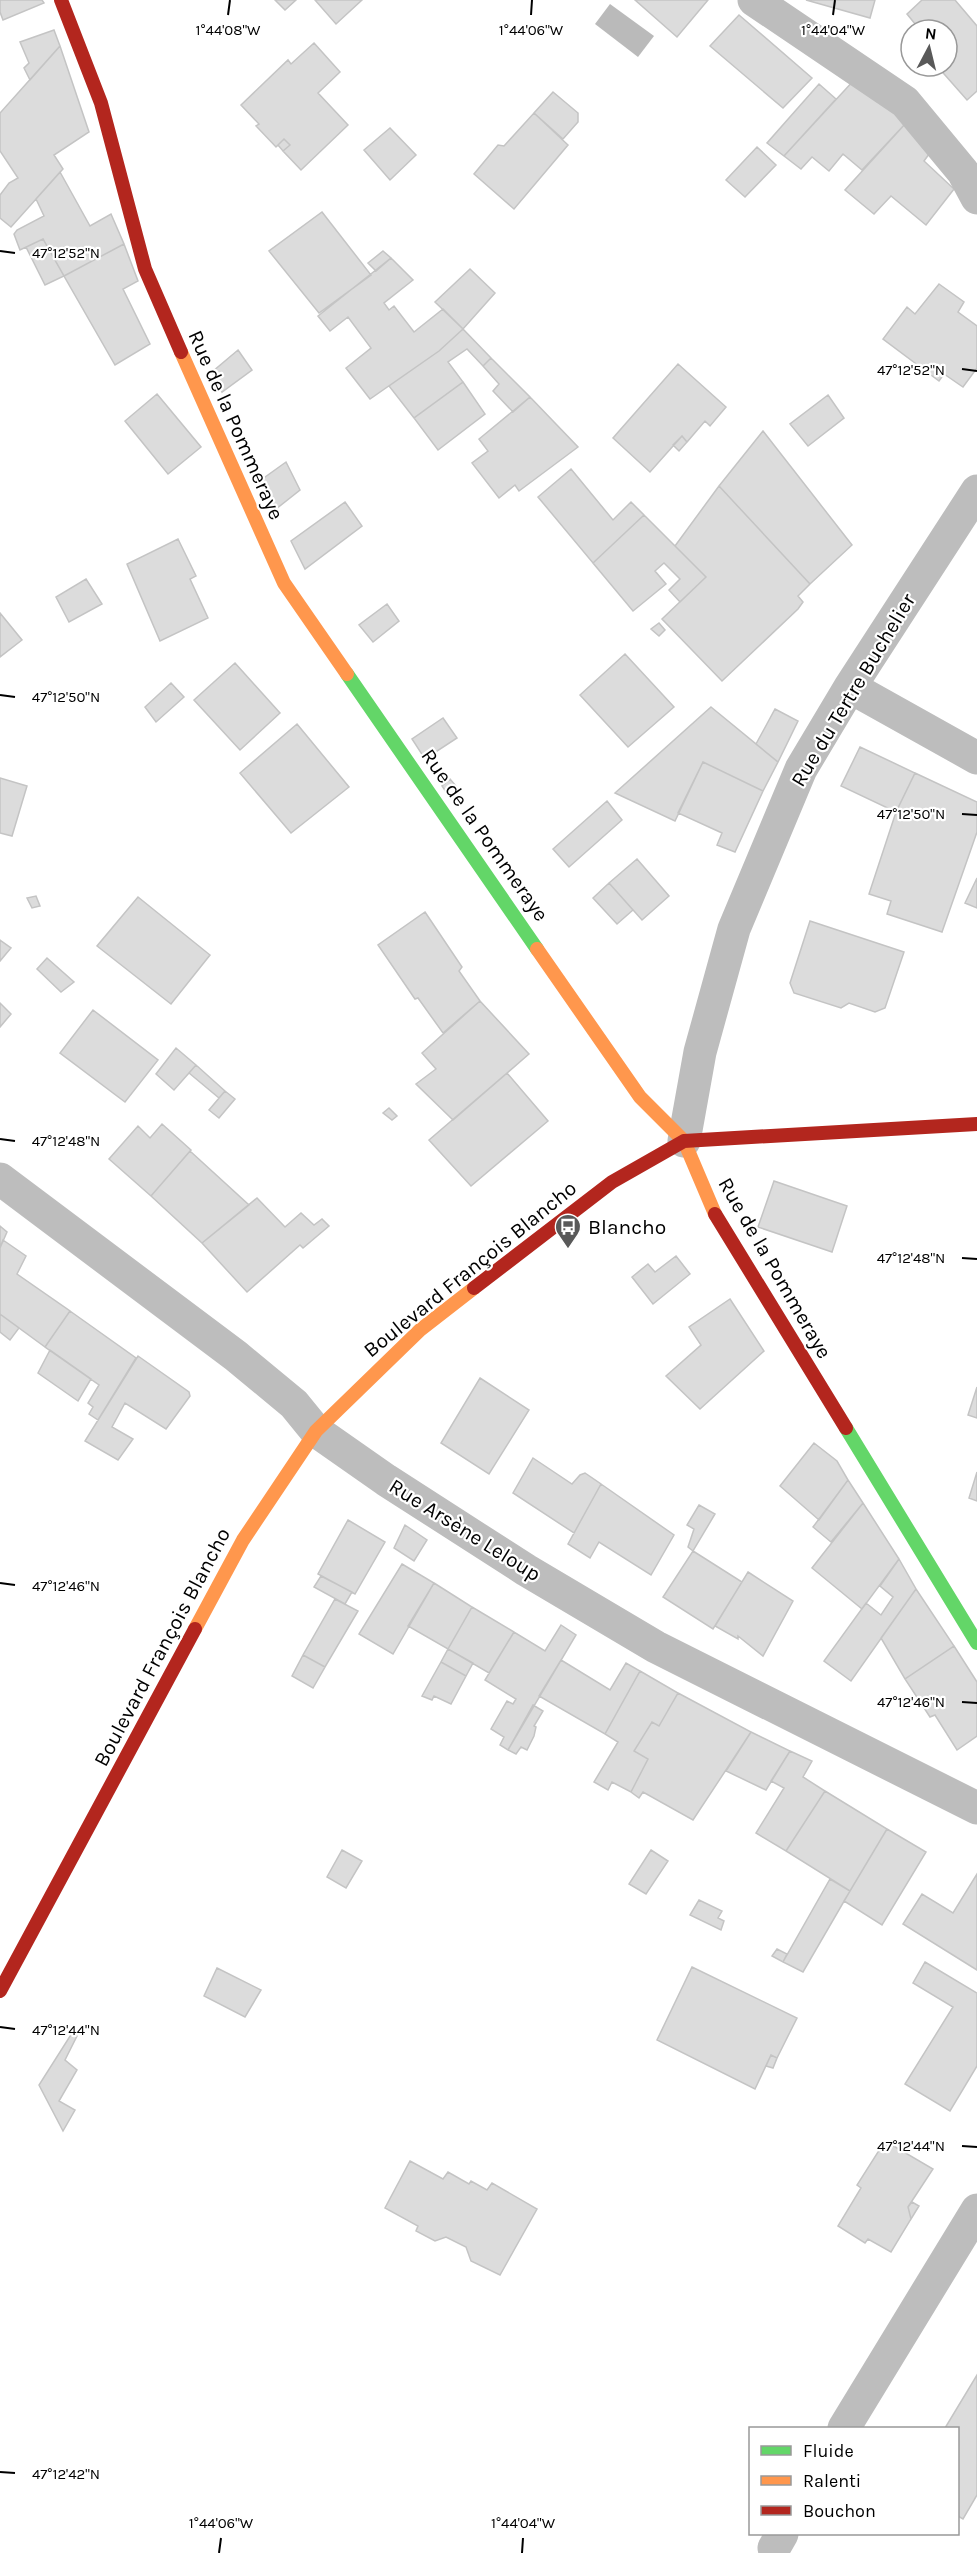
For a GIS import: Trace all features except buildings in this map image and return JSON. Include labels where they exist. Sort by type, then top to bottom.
[{"type":"street","name":"Rue de la Pommeraye","points":[[61,0],[101,104],[146,269],[157,298],[284,583],[640,1097],[684,1140],[712,1209],[977,1643]]},
{"type":"street","points":[[754,0],[906,102],[963,172],[977,198]]},
{"type":"street","name":"Rue du Tertre Buchelier","points":[[684,1140],[700,1052],[734,928],[801,769],[850,687],[977,491]]},
{"type":"street","points":[[850,687],[977,758]]},
{"type":"street","name":"Boulevard François Blancho","points":[[0,1991],[243,1539],[316,1431],[388,1359],[446,1310],[612,1182],[684,1140],[977,1124]]},
{"type":"street","name":"Rue Arsène Leloup","points":[[0,1179],[236,1356],[294,1404],[316,1431],[386,1480],[656,1647],[977,1808]]},
{"type":"street","points":[[845,2427],[977,2210]]},
{"type":"shaded area","points":[[610,4],[654,36],[638,57],[595,24]]},
{"type":"traffic: fast","points":[[347,674],[537,949]]},
{"type":"traffic: fast","points":[[846,1428],[977,1643]]},
{"type":"traffic: slow","points":[[181,352],[284,583],[347,674]]},
{"type":"traffic: slow","points":[[537,949],[640,1097],[684,1141],[715,1214]]},
{"type":"traffic: slow","points":[[195,1629],[243,1540],[316,1431],[420,1330],[474,1288]]},
{"type":"traffic: jam","points":[[61,0],[101,103],[145,269],[181,352]]},
{"type":"traffic: jam","points":[[474,1288],[612,1182],[684,1141],[977,1124]]},
{"type":"traffic: jam","points":[[715,1214],[846,1428]]},
{"type":"traffic: jam","points":[[0,1991],[195,1629]]},
{"type":"place","name":"Blancho","points":[[568,1250]]}]
